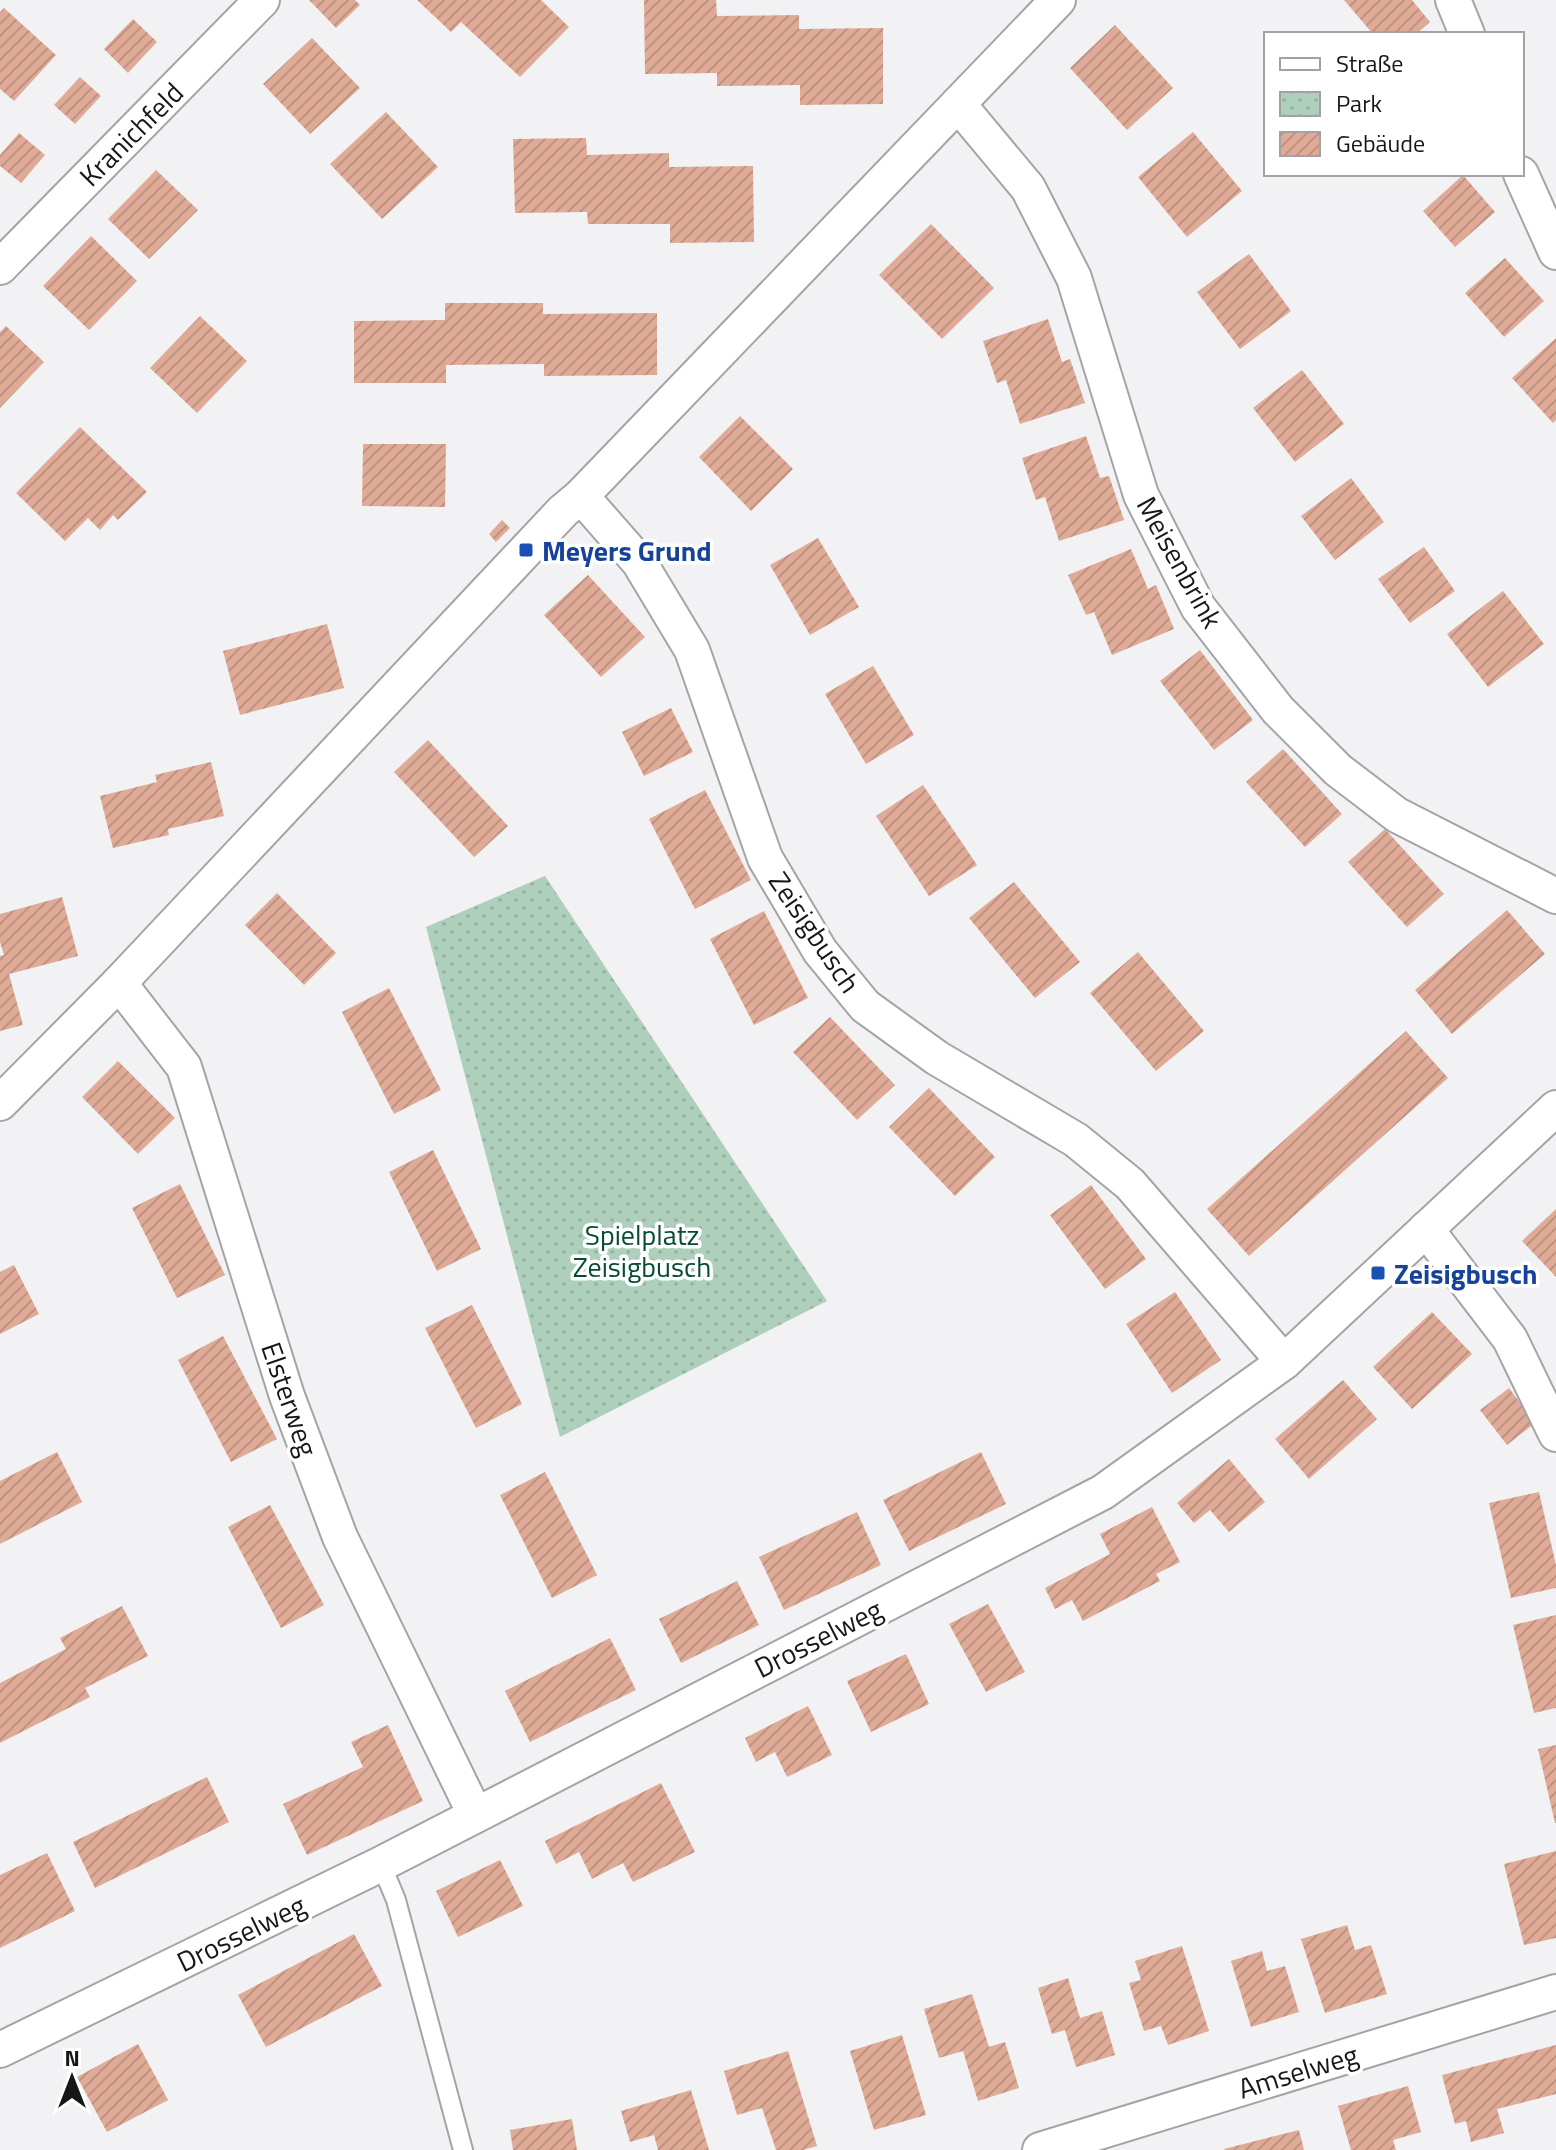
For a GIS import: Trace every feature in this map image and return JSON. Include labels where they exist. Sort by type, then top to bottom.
[{"type":"street","name":"Kranichfeld","points":[[0,267],[262,0]]},
{"type":"street","points":[[0,1103],[119,983],[563,511],[581,496],[1058,0]]},
{"type":"street","points":[[1453,0],[1466,32]]},
{"type":"street","name":"Meisenbrink","points":[[958,104],[1028,188],[1074,278],[1141,495],[1198,607],[1278,710],[1338,770],[1397,815],[1556,896]]},
{"type":"street","points":[[1522,176],[1556,252]]},
{"type":"street","name":"Zeisigbusch","points":[[581,496],[639,562],[692,650],[765,858],[820,951],[865,1006],[937,1058],[1076,1140],[1130,1184],[1284,1362]]},
{"type":"street","name":"Elsterweg","points":[[119,983],[184,1067],[287,1396],[340,1537],[475,1814]]},
{"type":"street","name":"Drosselweg","points":[[0,2050],[381,1864],[1103,1492],[1284,1362],[1556,1108]]},
{"type":"street","points":[[1426,1229],[1510,1339],[1556,1434]]},
{"type":"street","name":"Amselweg","points":[[1040,2150],[1556,1992]]},
{"type":"lane","points":[[381,1864],[396,1900],[463,2150]]},
{"type":"green space","name":"Spielplatz Zeisigbusch","points":[[545,876],[827,1301],[560,1437],[426,927]]},
{"type":"building","points":[[309,0],[355,0],[360,5],[336,28]]},
{"type":"building","points":[[417,0],[541,0],[569,27],[520,77],[461,22],[451,32]]},
{"type":"building","points":[[644,0],[716,0],[717,16],[799,15],[799,29],[883,28],[883,104],[800,105],[800,85],[717,86],[717,73],[645,74]]},
{"type":"building","points":[[1344,0],[1412,0],[1430,22],[1418,32],[1371,32]]},
{"type":"building","points":[[4,8],[56,55],[14,101],[0,89],[0,12]]},
{"type":"building","points":[[133,19],[157,42],[128,73],[104,49]]},
{"type":"building","points":[[1115,25],[1173,88],[1127,130],[1070,68]]},
{"type":"building","points":[[312,38],[360,88],[310,134],[263,84]]},
{"type":"building","points":[[80,77],[101,96],[75,124],[54,105]]},
{"type":"building","points":[[386,112],[438,167],[382,219],[330,164]]},
{"type":"building","points":[[1193,132],[1242,191],[1187,237],[1138,177]]},
{"type":"building","points":[[19,133],[45,155],[21,183],[0,166],[0,155]]},
{"type":"building","points":[[586,138],[587,155],[669,153],[669,167],[753,166],[754,242],[670,243],[670,224],[588,224],[587,212],[515,213],[513,139]]},
{"type":"building","points":[[156,170],[198,210],[149,259],[108,219]]},
{"type":"building","points":[[1464,176],[1495,212],[1455,247],[1423,211]]},
{"type":"building","points":[[931,224],[994,288],[942,339],[879,275]]},
{"type":"building","points":[[91,236],[137,281],[89,330],[43,286]]},
{"type":"building","points":[[1249,254],[1291,311],[1240,349],[1197,292]]},
{"type":"building","points":[[1505,258],[1544,301],[1504,337],[1465,293]]},
{"type":"building","points":[[445,303],[543,303],[543,314],[657,313],[657,375],[544,376],[544,364],[446,365],[446,383],[354,383],[354,321],[445,320]]},
{"type":"building","points":[[200,316],[247,361],[197,413],[150,368]]},
{"type":"building","points":[[1048,319],[1062,362],[1070,359],[1085,403],[1020,424],[1006,380],[997,383],[983,341]]},
{"type":"building","points":[[6,326],[44,362],[0,408],[0,332]]},
{"type":"building","points":[[1556,338],[1556,420],[1553,423],[1512,378]]},
{"type":"building","points":[[1302,370],[1344,424],[1295,462],[1253,408]]},
{"type":"building","points":[[740,416],[793,469],[751,511],[699,457]]},
{"type":"building","points":[[80,427],[147,492],[118,520],[113,515],[100,530],[88,518],[65,541],[16,493]]},
{"type":"building","points":[[1086,436],[1100,478],[1109,476],[1124,520],[1059,541],[1045,497],[1036,500],[1022,458]]},
{"type":"building","points":[[363,444],[446,444],[445,507],[362,506]]},
{"type":"building","points":[[1351,478],[1384,522],[1335,560],[1301,516]]},
{"type":"building","points":[[502,520],[510,528],[496,542],[489,534]]},
{"type":"building","points":[[818,538],[859,607],[810,635],[770,565]]},
{"type":"building","points":[[1424,547],[1455,591],[1410,623],[1378,579]]},
{"type":"building","points":[[1131,549],[1148,589],[1156,585],[1174,629],[1112,655],[1094,612],[1086,615],[1068,575]]},
{"type":"building","points":[[588,575],[645,637],[601,677],[544,615]]},
{"type":"building","points":[[1503,591],[1544,644],[1488,687],[1447,634]]},
{"type":"building","points":[[327,624],[344,688],[240,715],[223,651]]},
{"type":"building","points":[[1200,650],[1253,720],[1214,750],[1160,681]]},
{"type":"building","points":[[873,666],[914,735],[866,764],[825,694]]},
{"type":"building","points":[[671,708],[693,752],[644,776],[622,732]]},
{"type":"building","points":[[428,740],[508,826],[474,857],[394,772]]},
{"type":"building","points":[[1283,749],[1342,814],[1305,847],[1246,782]]},
{"type":"building","points":[[211,762],[224,816],[168,829],[169,835],[113,848],[100,796],[157,782],[155,775]]},
{"type":"building","points":[[923,785],[977,865],[929,896],[876,816]]},
{"type":"building","points":[[705,790],[751,880],[695,909],[649,819]]},
{"type":"building","points":[[1385,829],[1444,894],[1407,927],[1348,862]]},
{"type":"building","points":[[1014,882],[1080,962],[1035,998],[969,918]]},
{"type":"building","points":[[277,893],[336,953],[304,985],[245,925]]},
{"type":"building","points":[[62,897],[78,956],[9,974],[23,1025],[0,1031],[0,956],[4,955],[0,942],[0,914]]},
{"type":"building","points":[[1507,910],[1545,954],[1452,1034],[1415,990]]},
{"type":"building","points":[[764,911],[808,998],[754,1025],[710,939]]},
{"type":"building","points":[[1138,952],[1204,1031],[1156,1071],[1090,993]]},
{"type":"building","points":[[389,988],[441,1090],[394,1114],[342,1012]]},
{"type":"building","points":[[830,1017],[895,1085],[857,1120],[793,1052]]},
{"type":"building","points":[[1406,1031],[1448,1078],[1249,1256],[1207,1209]]},
{"type":"building","points":[[118,1061],[175,1118],[138,1154],[82,1097]]},
{"type":"building","points":[[929,1088],[995,1157],[955,1196],[889,1127]]},
{"type":"building","points":[[433,1150],[481,1249],[437,1271],[389,1172]]},
{"type":"building","points":[[180,1184],[225,1275],[177,1298],[132,1208]]},
{"type":"building","points":[[1091,1185],[1146,1259],[1105,1289],[1050,1215]]},
{"type":"building","points":[[1556,1209],[1556,1277],[1522,1241]]},
{"type":"building","points":[[14,1265],[39,1314],[0,1334],[0,1272]]},
{"type":"building","points":[[1175,1292],[1221,1360],[1172,1393],[1126,1324]]},
{"type":"building","points":[[472,1305],[522,1404],[476,1428],[425,1328]]},
{"type":"building","points":[[1432,1312],[1472,1354],[1412,1409],[1373,1367]]},
{"type":"building","points":[[223,1336],[277,1439],[231,1462],[178,1360]]},
{"type":"building","points":[[1343,1380],[1377,1419],[1309,1479],[1275,1439]]},
{"type":"building","points":[[1509,1388],[1535,1423],[1507,1445],[1480,1410]]},
{"type":"building","points":[[57,1452],[82,1502],[0,1544],[0,1481]]},
{"type":"building","points":[[981,1452],[1006,1504],[909,1551],[883,1500]]},
{"type":"building","points":[[1229,1459],[1265,1502],[1229,1532],[1210,1510],[1194,1523],[1177,1503]]},
{"type":"building","points":[[545,1472],[597,1575],[552,1598],[500,1495]]},
{"type":"building","points":[[1539,1492],[1556,1565],[1556,1588],[1511,1598],[1489,1503]]},
{"type":"building","points":[[270,1505],[324,1605],[281,1628],[228,1527]]},
{"type":"building","points":[[1152,1507],[1180,1562],[1156,1574],[1160,1581],[1083,1621],[1072,1600],[1055,1609],[1045,1588],[1110,1554],[1100,1534]]},
{"type":"building","points":[[857,1512],[881,1565],[784,1610],[759,1557]]},
{"type":"building","points":[[737,1581],[759,1625],[681,1663],[659,1619]]},
{"type":"building","points":[[988,1604],[1025,1672],[986,1692],[949,1624]]},
{"type":"building","points":[[122,1606],[148,1656],[85,1688],[90,1697],[0,1743],[0,1683],[66,1649],[60,1638]]},
{"type":"building","points":[[1556,1615],[1556,1708],[1534,1713],[1513,1625]]},
{"type":"building","points":[[610,1638],[636,1690],[530,1742],[505,1691]]},
{"type":"building","points":[[906,1654],[929,1704],[871,1732],[847,1681]]},
{"type":"building","points":[[808,1706],[832,1755],[787,1777],[775,1752],[756,1762],[745,1738]]},
{"type":"building","points":[[388,1725],[423,1801],[307,1855],[283,1804],[363,1767],[351,1742]]},
{"type":"building","points":[[1556,1745],[1556,1823],[1555,1823],[1538,1749]]},
{"type":"building","points":[[207,1777],[229,1822],[95,1888],[73,1842]]},
{"type":"building","points":[[661,1783],[695,1852],[633,1882],[623,1863],[592,1879],[579,1852],[556,1864],[545,1841]]},
{"type":"building","points":[[1556,1851],[1556,1938],[1524,1945],[1504,1864]]},
{"type":"building","points":[[47,1853],[75,1911],[0,1948],[0,1875]]},
{"type":"building","points":[[500,1860],[523,1906],[458,1937],[436,1891]]},
{"type":"building","points":[[1347,1925],[1355,1950],[1371,1945],[1387,1994],[1325,2013],[1301,1939]]},
{"type":"building","points":[[354,1934],[382,1986],[266,2047],[238,1995]]},
{"type":"building","points":[[1182,1946],[1209,2031],[1168,2045],[1161,2026],[1144,2031],[1129,1983],[1141,1980],[1135,1961]]},
{"type":"building","points":[[1262,1951],[1267,1971],[1285,1966],[1299,2012],[1251,2027],[1231,1961]]},
{"type":"building","points":[[1068,1978],[1080,2018],[1102,2011],[1115,2055],[1076,2067],[1065,2030],[1052,2034],[1038,1988]]},
{"type":"building","points":[[972,1994],[989,2047],[1005,2042],[1019,2088],[978,2101],[963,2051],[939,2058],[924,2009]]},
{"type":"building","points":[[902,2035],[926,2115],[874,2130],[850,2051]]},
{"type":"building","points":[[138,2044],[168,2100],[107,2132],[77,2077]]},
{"type":"building","points":[[1556,2045],[1556,2094],[1497,2109],[1504,2133],[1471,2142],[1466,2121],[1455,2124],[1442,2075]]},
{"type":"building","points":[[788,2051],[817,2146],[803,2150],[776,2150],[762,2108],[737,2115],[724,2071]]},
{"type":"building","points":[[1408,2086],[1421,2132],[1393,2140],[1396,2150],[1351,2150],[1338,2106]]},
{"type":"building","points":[[691,2090],[709,2150],[658,2150],[654,2135],[630,2142],[621,2111]]},
{"type":"building","points":[[572,2119],[577,2150],[513,2150],[510,2130]]},
{"type":"building","points":[[1299,2130],[1304,2150],[1224,2149]]},
{"type":"place","name":"Meyers Grund","points":[[526,550]]},
{"type":"place","name":"Zeisigbusch","points":[[1378,1273]]}]
